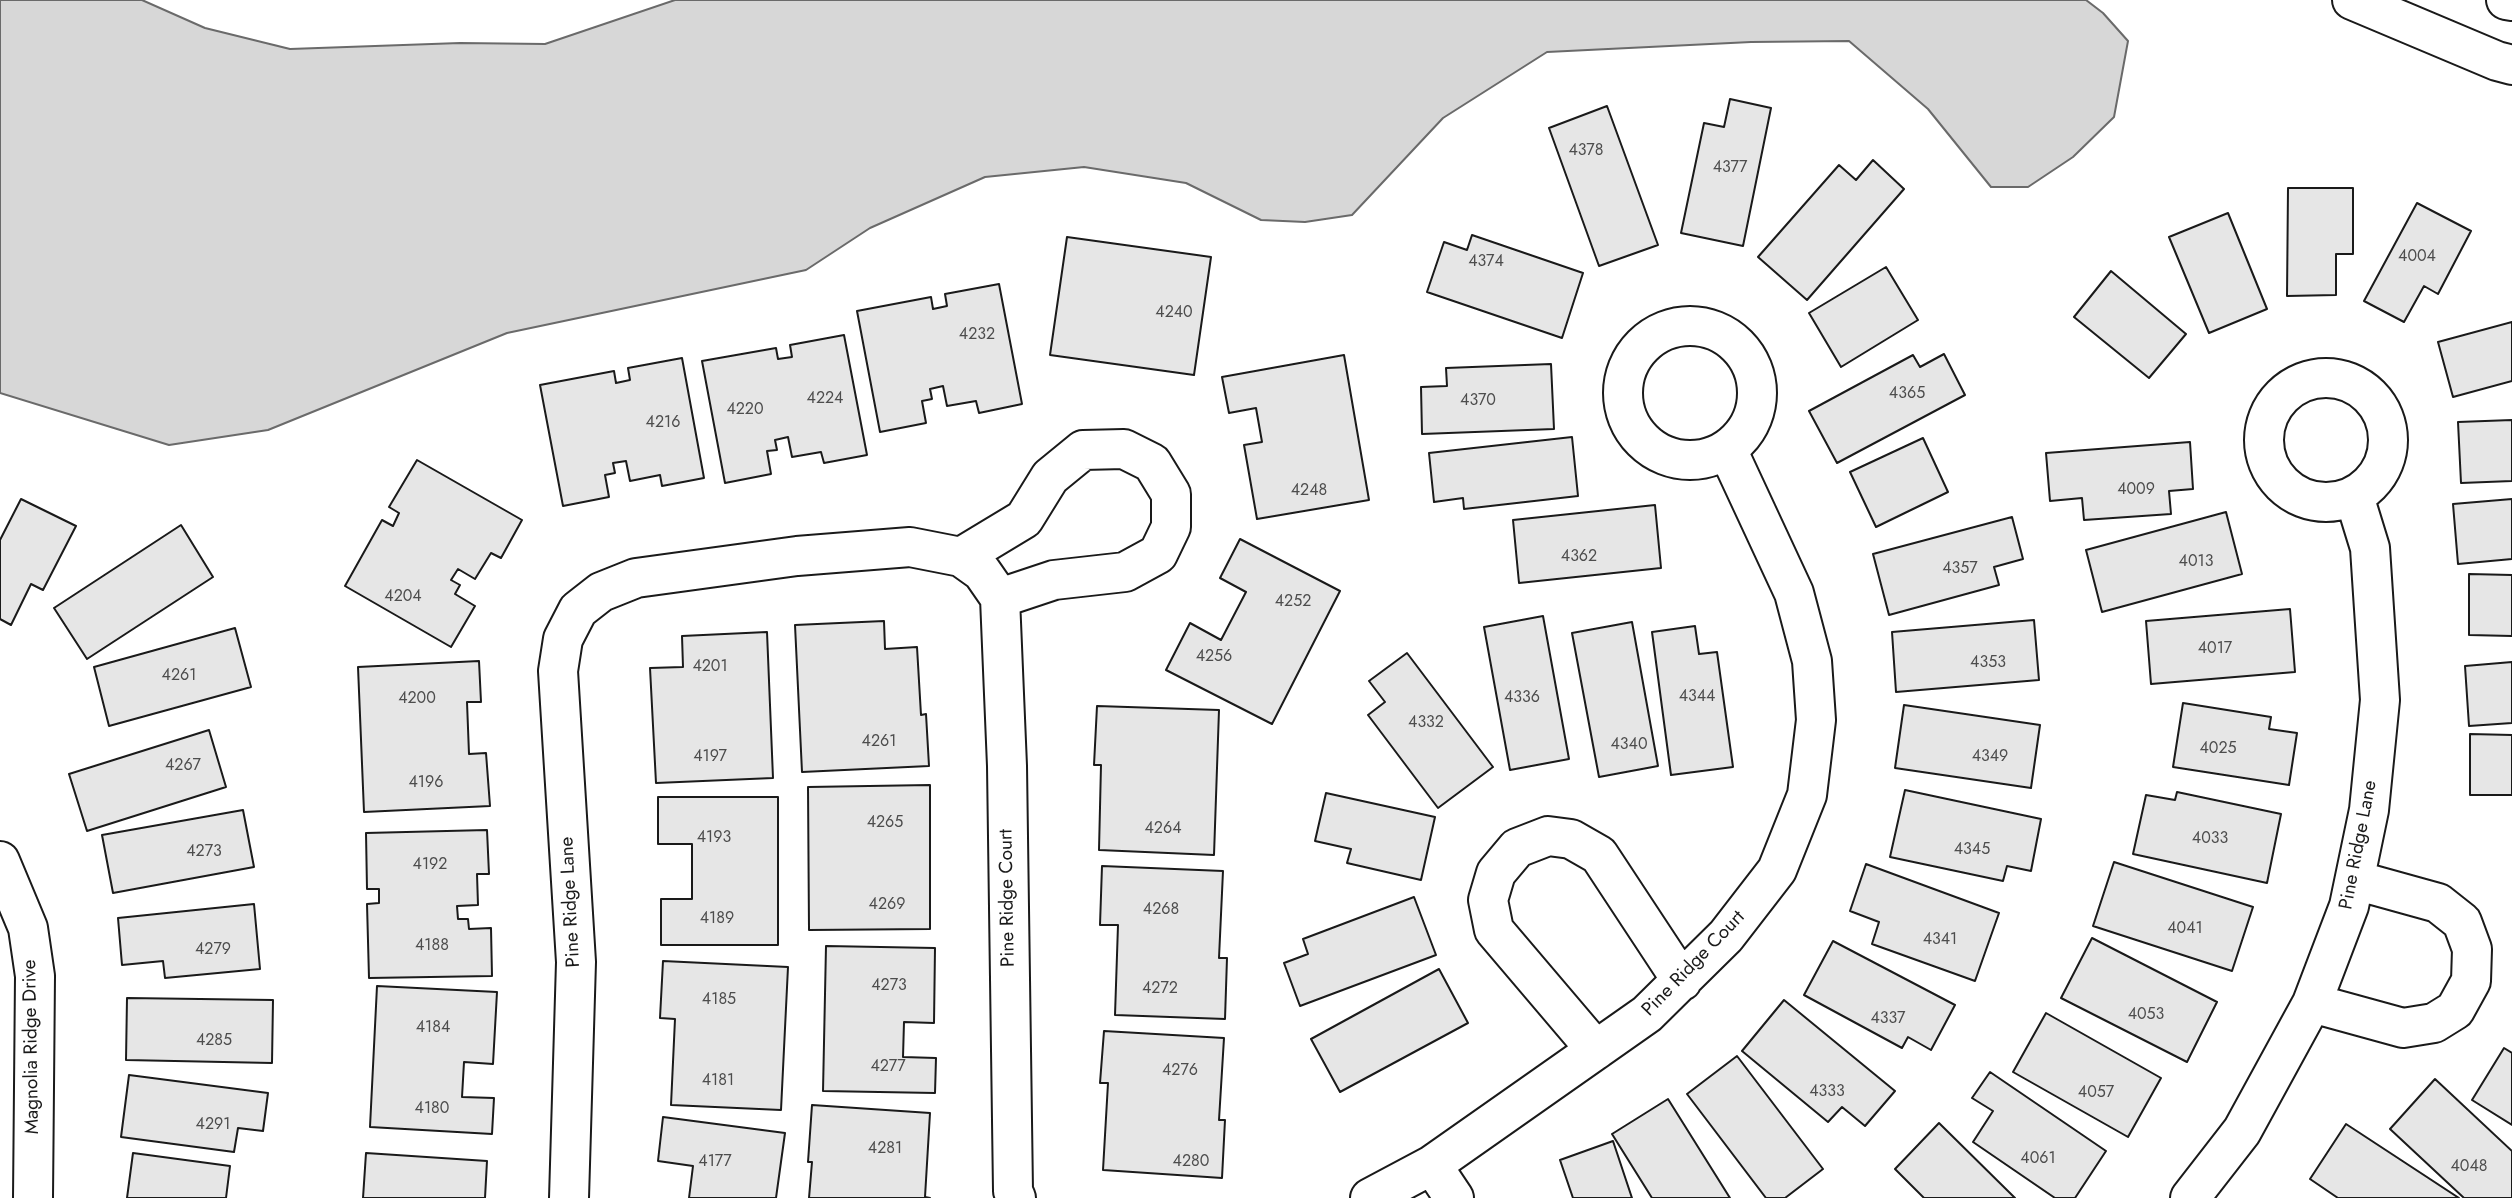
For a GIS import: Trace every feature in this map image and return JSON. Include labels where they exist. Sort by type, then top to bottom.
[{"type":"street","points":[[2352,0],[2512,65]]},
{"type":"street","points":[[2506,0],[2512,1]]},
{"type":"street","points":[[1124,449],[1152,463],[1171,494],[1171,527],[1158,554],[1125,572],[1054,580],[1000,598],[982,572],[961,557],[1024,519],[1050,477],[1083,450],[1124,449]]},
{"type":"street","name":"Pine Ridge Court","points":[[1370,1198],[1432,1165],[1647,1014],[1726,936],[1777,870],[1807,795],[1816,720],[1812,661],[1794,593],[1727,449]]},
{"type":"street","name":"Pine Ridge Lane","points":[[2190,1198],[2242,1131],[2312,1003],[2349,906],[2369,810],[2380,701],[2370,548],[2354,496]]},
{"type":"street","name":"Pine Ridge Lane","points":[[569,1198],[576,962],[558,671],[562,639],[578,610],[601,592],[636,578],[649,576],[797,556],[910,547],[961,557]]},
{"type":"street","name":"Pine Ridge Court","points":[[1000,598],[1007,766],[1013,1191],[1016,1198]]},
{"type":"street","points":[[1596,1050],[1494,930],[1488,900],[1496,873],[1517,848],[1548,836],[1572,839],[1599,855],[1682,981]]},
{"type":"street","name":"Magnolia Ridge Drive","points":[[0,861],[28,928],[35,976],[33,1198]]},
{"type":"street","points":[[2312,1003],[2403,1028],[2434,1023],[2455,1010],[2471,981],[2472,949],[2462,922],[2438,903],[2355,880]]},
{"type":"street","points":[[1432,1165],[1454,1198]]},
{"type":"shaded area","points":[[0,0],[142,0],[205,28],[290,49],[460,43],[545,44],[675,0],[2086,0],[2103,13],[2128,41],[2114,117],[2073,157],[2028,187],[1991,187],[1928,109],[1849,41],[1751,42],[1547,52],[1443,118],[1352,215],[1305,222],[1261,220],[1186,183],[1084,167],[985,177],[870,228],[806,270],[507,333],[268,430],[169,445],[0,393]]},
{"type":"building","points":[[1730,99],[1771,108],[1743,246],[1681,233],[1704,123],[1724,127]]},
{"type":"building","points":[[1607,106],[1658,245],[1599,266],[1549,128]]},
{"type":"building","points":[[1873,160],[1904,189],[1807,300],[1758,257],[1839,165],[1856,180]]},
{"type":"building","points":[[2288,188],[2353,188],[2353,254],[2336,254],[2336,295],[2287,296]]},
{"type":"building","points":[[2417,203],[2471,231],[2438,294],[2424,286],[2404,322],[2364,301]]},
{"type":"building","points":[[2228,213],[2267,309],[2209,333],[2169,237]]},
{"type":"building","points":[[1472,235],[1583,273],[1562,338],[1427,292],[1444,242],[1467,250]]},
{"type":"building","points":[[1067,237],[1211,257],[1194,375],[1050,355]]},
{"type":"building","points":[[1886,267],[1918,320],[1841,367],[1809,313]]},
{"type":"building","points":[[2111,271],[2186,334],[2149,378],[2074,317]]},
{"type":"building","points":[[999,284],[1022,404],[979,413],[976,401],[947,406],[943,386],[930,389],[932,399],[922,401],[926,423],[880,432],[857,311],[931,297],[933,309],[947,306],[945,294]]},
{"type":"building","points":[[2512,322],[2512,381],[2453,397],[2438,342]]},
{"type":"building","points":[[844,335],[867,455],[824,463],[821,452],[792,457],[788,437],[775,440],[777,450],[767,451],[771,474],[725,483],[702,361],[776,348],[778,359],[792,357],[790,345]]},
{"type":"building","points":[[1944,354],[1965,395],[1837,463],[1809,411],[1913,355],[1920,367]]},
{"type":"building","points":[[1344,355],[1369,500],[1257,519],[1244,445],[1262,442],[1256,408],[1229,413],[1222,377]]},
{"type":"building","points":[[682,358],[704,478],[662,486],[660,475],[630,481],[626,461],[613,463],[615,473],[605,475],[609,497],[563,506],[540,385],[614,371],[616,383],[630,380],[628,368]]},
{"type":"building","points":[[1551,364],[1554,429],[1422,434],[1421,387],[1447,386],[1446,368]]},
{"type":"building","points":[[2512,420],[2512,481],[2461,483],[2458,422]]},
{"type":"building","points":[[1572,437],[1578,496],[1464,509],[1463,498],[1434,502],[1429,453]]},
{"type":"building","points":[[1923,438],[1948,492],[1876,527],[1850,472]]},
{"type":"building","points":[[2190,442],[2193,489],[2169,491],[2171,514],[2084,520],[2082,498],[2050,501],[2046,453]]},
{"type":"building","points":[[417,460],[522,520],[501,558],[491,553],[475,579],[458,569],[451,580],[460,585],[455,594],[475,606],[451,647],[345,586],[382,520],[393,526],[399,513],[389,507]]},
{"type":"building","points":[[21,499],[76,526],[43,590],[31,584],[11,625],[0,619],[0,540]]},
{"type":"building","points":[[2512,499],[2512,559],[2458,564],[2453,504]]},
{"type":"building","points":[[1655,505],[1661,568],[1519,583],[1513,520]]},
{"type":"building","points":[[2226,512],[2242,574],[2102,612],[2086,550]]},
{"type":"building","points":[[2012,517],[2023,559],[1994,567],[1999,585],[1889,615],[1873,554]]},
{"type":"building","points":[[181,525],[213,577],[87,659],[54,608]]},
{"type":"building","points":[[1240,539],[1340,591],[1272,724],[1166,670],[1190,623],[1221,640],[1246,592],[1220,578]]},
{"type":"building","points":[[2469,574],[2512,575],[2512,636],[2469,635]]},
{"type":"building","points":[[2290,609],[2295,672],[2151,684],[2146,621]]},
{"type":"building","points":[[1543,616],[1569,759],[1510,770],[1484,627]]},
{"type":"building","points":[[2034,620],[2039,680],[1896,692],[1892,632]]},
{"type":"building","points":[[884,621],[885,649],[917,647],[921,715],[926,714],[929,766],[802,772],[795,625]]},
{"type":"building","points":[[1632,622],[1658,766],[1599,777],[1572,633]]},
{"type":"building","points":[[1695,626],[1699,654],[1717,652],[1733,767],[1671,775],[1652,632]]},
{"type":"building","points":[[235,628],[251,687],[109,726],[94,667]]},
{"type":"building","points":[[767,632],[773,778],[656,783],[650,668],[683,667],[682,636]]},
{"type":"building","points":[[1407,653],[1493,767],[1438,808],[1368,715],[1385,702],[1369,681]]},
{"type":"building","points":[[479,661],[481,702],[467,702],[469,754],[486,753],[490,806],[364,812],[358,667]]},
{"type":"building","points":[[2512,662],[2512,723],[2469,726],[2465,666]]},
{"type":"building","points":[[2183,703],[2271,717],[2269,729],[2297,733],[2289,785],[2173,767]]},
{"type":"building","points":[[1904,705],[2040,725],[2031,788],[1895,768]]},
{"type":"building","points":[[1097,706],[1219,710],[1214,855],[1099,850],[1101,765],[1094,765]]},
{"type":"building","points":[[209,730],[226,787],[87,831],[69,774]]},
{"type":"building","points":[[2470,734],[2512,735],[2512,795],[2470,795]]},
{"type":"building","points":[[930,785],[930,929],[809,930],[808,787]]},
{"type":"building","points":[[1905,790],[2041,819],[2031,871],[2007,866],[2003,881],[1890,857]]},
{"type":"building","points":[[2177,792],[2281,814],[2267,883],[2133,854],[2146,795],[2175,800]]},
{"type":"building","points":[[1326,793],[1435,817],[1421,880],[1347,863],[1351,849],[1315,841]]},
{"type":"building","points":[[658,797],[778,797],[778,945],[661,945],[661,899],[692,899],[692,844],[658,844]]},
{"type":"building","points":[[243,810],[254,867],[113,893],[102,835]]},
{"type":"building","points":[[487,830],[489,874],[477,874],[478,905],[457,906],[458,919],[468,919],[469,929],[491,928],[492,976],[369,978],[367,904],[379,903],[379,889],[367,889],[366,833]]},
{"type":"building","points":[[2114,862],[2253,907],[2232,971],[2093,926]]},
{"type":"building","points":[[1866,864],[1999,913],[1975,981],[1872,944],[1879,922],[1850,911]]},
{"type":"building","points":[[1102,866],[1223,871],[1219,958],[1227,958],[1225,1019],[1115,1015],[1118,925],[1100,925]]},
{"type":"building","points":[[1414,897],[1436,955],[1300,1006],[1284,963],[1308,954],[1303,939]]},
{"type":"building","points":[[254,904],[260,969],[165,978],[163,961],[122,965],[118,918]]},
{"type":"building","points":[[2092,938],[2217,1002],[2187,1062],[2061,998]]},
{"type":"building","points":[[1833,941],[1955,1005],[1931,1050],[1908,1037],[1902,1048],[1804,995]]},
{"type":"building","points":[[826,946],[935,948],[934,1023],[904,1022],[903,1057],[936,1058],[935,1093],[823,1091]]},
{"type":"building","points":[[663,961],[788,967],[781,1110],[671,1105],[675,1019],[660,1018]]},
{"type":"building","points":[[1439,969],[1468,1023],[1340,1092],[1311,1039]]},
{"type":"building","points":[[377,986],[497,992],[493,1064],[464,1062],[462,1097],[494,1098],[492,1134],[370,1127]]},
{"type":"building","points":[[127,998],[273,1000],[272,1063],[126,1060]]},
{"type":"building","points":[[1784,1000],[1895,1091],[1865,1126],[1842,1107],[1828,1122],[1742,1051]]},
{"type":"building","points":[[2046,1013],[2161,1078],[2128,1137],[2013,1072]]},
{"type":"building","points":[[1104,1031],[1224,1038],[1219,1120],[1225,1120],[1222,1178],[1103,1170],[1108,1083],[1100,1083]]},
{"type":"building","points":[[2504,1048],[2512,1053],[2512,1125],[2472,1100]]},
{"type":"building","points":[[1737,1056],[1823,1169],[1785,1198],[1766,1198],[1687,1094]]},
{"type":"building","points":[[1990,1072],[2106,1151],[2075,1198],[2055,1198],[1973,1142],[1993,1111],[1972,1098]]},
{"type":"building","points":[[129,1075],[268,1093],[263,1131],[238,1128],[234,1152],[121,1137]]},
{"type":"building","points":[[2435,1079],[2512,1151],[2512,1198],[2464,1198],[2390,1129]]},
{"type":"building","points":[[1668,1099],[1730,1198],[1652,1198],[1612,1134]]},
{"type":"building","points":[[812,1105],[930,1113],[925,1197],[930,1198],[809,1198],[812,1162],[808,1162]]},
{"type":"building","points":[[663,1117],[785,1133],[776,1198],[689,1198],[693,1166],[658,1161]]},
{"type":"building","points":[[1939,1123],[2015,1198],[1924,1198],[1895,1169]]},
{"type":"building","points":[[2346,1124],[2459,1198],[2338,1198],[2310,1179]]},
{"type":"building","points":[[1613,1141],[1632,1198],[1573,1198],[1560,1160]]},
{"type":"building","points":[[133,1153],[230,1166],[226,1198],[127,1198]]},
{"type":"building","points":[[366,1153],[487,1161],[485,1198],[363,1198]]}]
